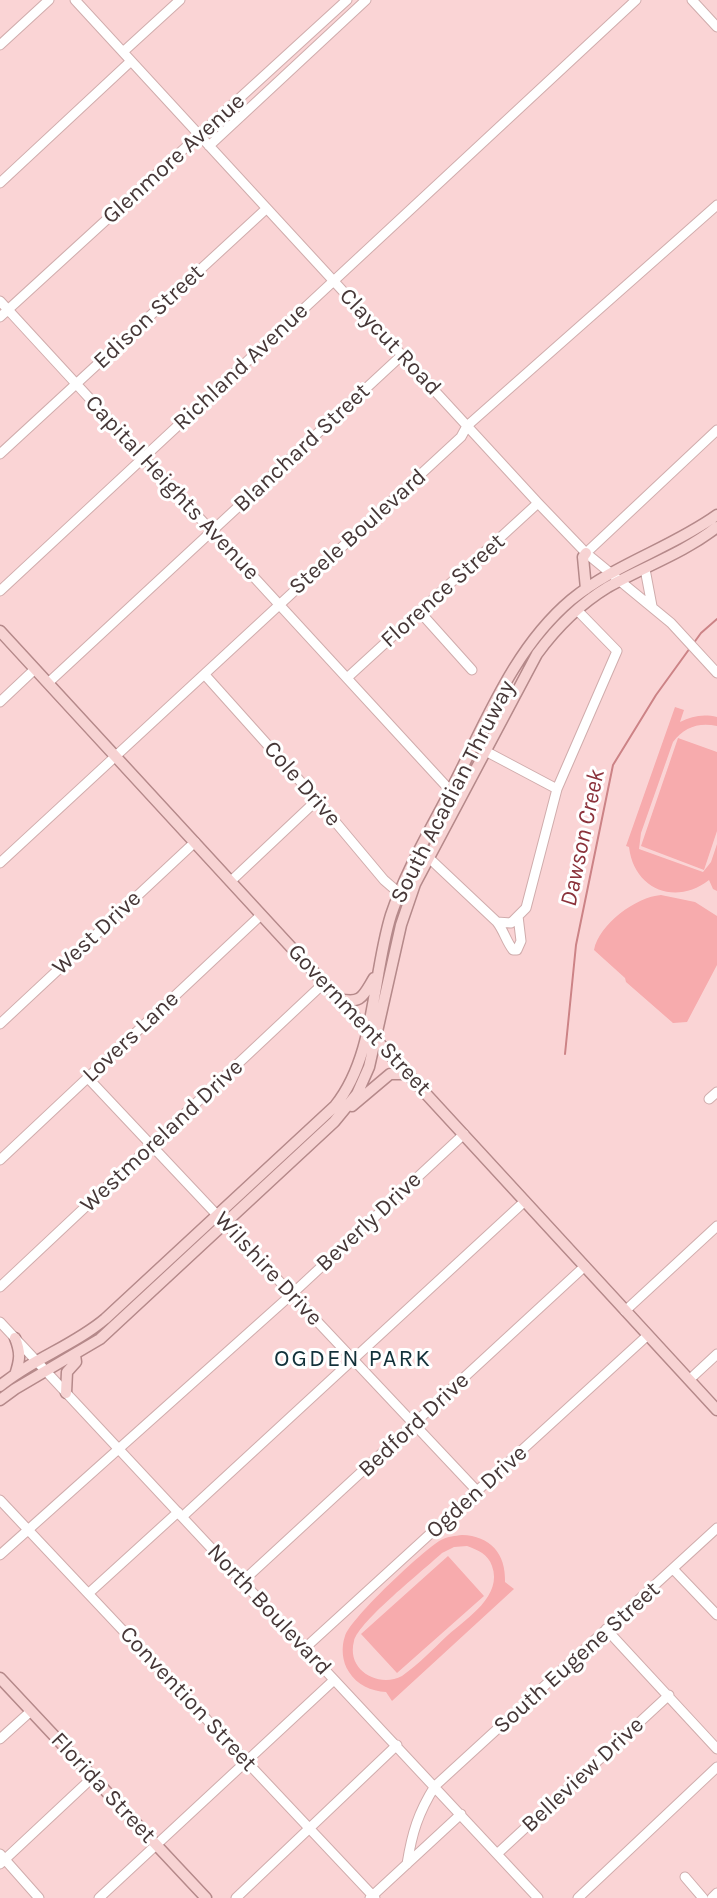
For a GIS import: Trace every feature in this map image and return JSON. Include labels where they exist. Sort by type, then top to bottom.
[{"type":"main road","name":"South Acadian Thruway","points":[[479,748],[516,665],[554,616],[586,589],[611,573],[673,542],[717,515]]},
{"type":"main road","name":"South Acadian Thruway","points":[[0,1400],[100,1339],[339,1101],[358,1065],[389,922],[399,893],[479,748],[537,654],[577,610],[598,593],[676,554],[717,527]]},
{"type":"main road","points":[[586,553],[583,557],[586,589]]},
{"type":"main road","name":"Government Street","points":[[0,631],[717,1410]]},
{"type":"main road","name":"South Acadian Thruway","points":[[0,1386],[84,1336],[105,1320],[346,1108],[364,1080],[377,1040],[401,925],[415,884],[457,789]]},
{"type":"main road","points":[[339,999],[360,999],[379,969]]},
{"type":"main road","points":[[346,1108],[355,1105],[390,1074],[408,1074]]},
{"type":"main road","points":[[15,1338],[20,1351],[15,1375]]},
{"type":"main road","points":[[66,1393],[66,1376],[76,1362],[75,1355]]},
{"type":"main road","name":"Florida Street","points":[[0,1678],[206,1898]]},
{"type":"street","points":[[0,45],[48,0]]},
{"type":"street","name":"Claycut Road","points":[[75,0],[538,503],[586,553],[678,630],[717,673]]},
{"type":"street","points":[[123,52],[180,0]]},
{"type":"street","name":"Glenmore Avenue","points":[[0,317],[347,0]]},
{"type":"street","name":"Glenmore Avenue","points":[[209,146],[366,0]]},
{"type":"street","name":"Richland Avenue","points":[[0,591],[636,0]]},
{"type":"street","points":[[692,0],[717,27]]},
{"type":"street","points":[[0,183],[131,61]]},
{"type":"street","name":"Steele Boulevard","points":[[0,863],[461,437],[467,426],[717,205]]},
{"type":"street","name":"Edison Street","points":[[0,454],[267,209]]},
{"type":"street","name":"Capital Heights Avenue","points":[[0,301],[447,787],[457,789]]},
{"type":"street","name":"Blanchard Street","points":[[48,683],[402,355]]},
{"type":"street","points":[[586,553],[717,430]]},
{"type":"street","name":"Florence Street","points":[[347,678],[538,503]]},
{"type":"street","points":[[645,569],[652,606]]},
{"type":"street","points":[[497,922],[514,920],[526,908],[557,789],[618,652],[577,610]]},
{"type":"street","points":[[420,612],[472,670]]},
{"type":"street","points":[[0,702],[35,669]]},
{"type":"street","name":"Cole Drive","points":[[205,675],[317,800],[384,880],[399,893]]},
{"type":"street","points":[[479,748],[557,789]]},
{"type":"street","points":[[231,881],[317,800]]},
{"type":"street","name":"West Drive","points":[[0,1024],[194,842]]},
{"type":"street","points":[[428,857],[497,922],[504,930],[510,946],[517,950],[521,942],[514,920]]},
{"type":"street","name":"Lovers Lane","points":[[0,1160],[261,915]]},
{"type":"street","name":"Westmoreland Drive","points":[[0,1287],[324,984]]},
{"type":"street","name":"Wilshire Drive","points":[[87,1077],[478,1492]]},
{"type":"street","name":"Beverly Drive","points":[[0,1555],[292,1294],[464,1134]]},
{"type":"street","points":[[89,1593],[353,1359],[525,1201]]},
{"type":"street","points":[[625,1311],[717,1226]]},
{"type":"street","name":"Bedford Drive","points":[[243,1581],[584,1266]]},
{"type":"street","name":"North Boulevard","points":[[0,1322],[397,1745],[535,1897]]},
{"type":"street","name":"Ogden Drive","points":[[305,1648],[648,1335]]},
{"type":"street","points":[[689,1380],[717,1354]]},
{"type":"street","name":"Convention Street","points":[[0,1500],[372,1897]]},
{"type":"street","name":"South Eugene Street","points":[[407,1864],[412,1830],[435,1786],[717,1528]]},
{"type":"street","points":[[674,1570],[717,1615]]},
{"type":"street","points":[[606,1629],[713,1737],[717,1749]]},
{"type":"street","points":[[99,1898],[334,1680]]},
{"type":"street","name":"Belleview Drive","points":[[497,1854],[669,1695]]},
{"type":"street","points":[[0,1740],[31,1711]]},
{"type":"street","points":[[236,1898],[397,1745]]},
{"type":"street","points":[[578,1898],[717,1767]]},
{"type":"street","points":[[39,1898],[2,1859],[93,1777]]},
{"type":"street","points":[[372,1897],[461,1814]]},
{"type":"street","points":[[685,1877],[703,1898]]},
{"type":"street","points":[[712,1898],[717,1893]]},
{"type":"shaded area","points":[[675,707],[684,710],[680,722],[698,716],[712,716],[717,717],[717,726],[692,727],[673,742],[641,833],[639,849],[703,872],[711,862],[717,844],[717,891],[709,880],[683,892],[659,889],[639,874],[629,847],[626,846]]},
{"type":"shaded area","points":[[678,738],[717,752],[717,831],[704,870],[641,846]]},
{"type":"shaded area","points":[[661,895],[695,902],[717,916],[717,965],[687,1022],[673,1023],[594,950],[603,931],[620,914],[630,906]]},
{"type":"shaded area","points":[[459,1535],[481,1539],[494,1548],[503,1563],[505,1582],[514,1589],[392,1701],[386,1692],[365,1686],[352,1677],[344,1659],[345,1636],[373,1600],[419,1557],[441,1540]],"holes":[[[467,1546],[482,1553],[492,1566],[494,1577],[488,1597],[473,1614],[402,1676],[384,1680],[366,1674],[355,1661],[353,1652],[358,1632],[393,1596],[442,1553],[454,1547]]]},
{"type":"shaded area","points":[[448,1556],[484,1596],[397,1673],[361,1634]]},
{"type":"waterway","name":"Dawson Creek","points":[[693,644],[717,619]]},
{"type":"waterway","name":"Dawson Creek","points":[[565,1054],[576,945],[613,765],[656,695],[690,648]]},
{"type":"district","name":"OGDEN PARK","points":[[353,1359]]}]
